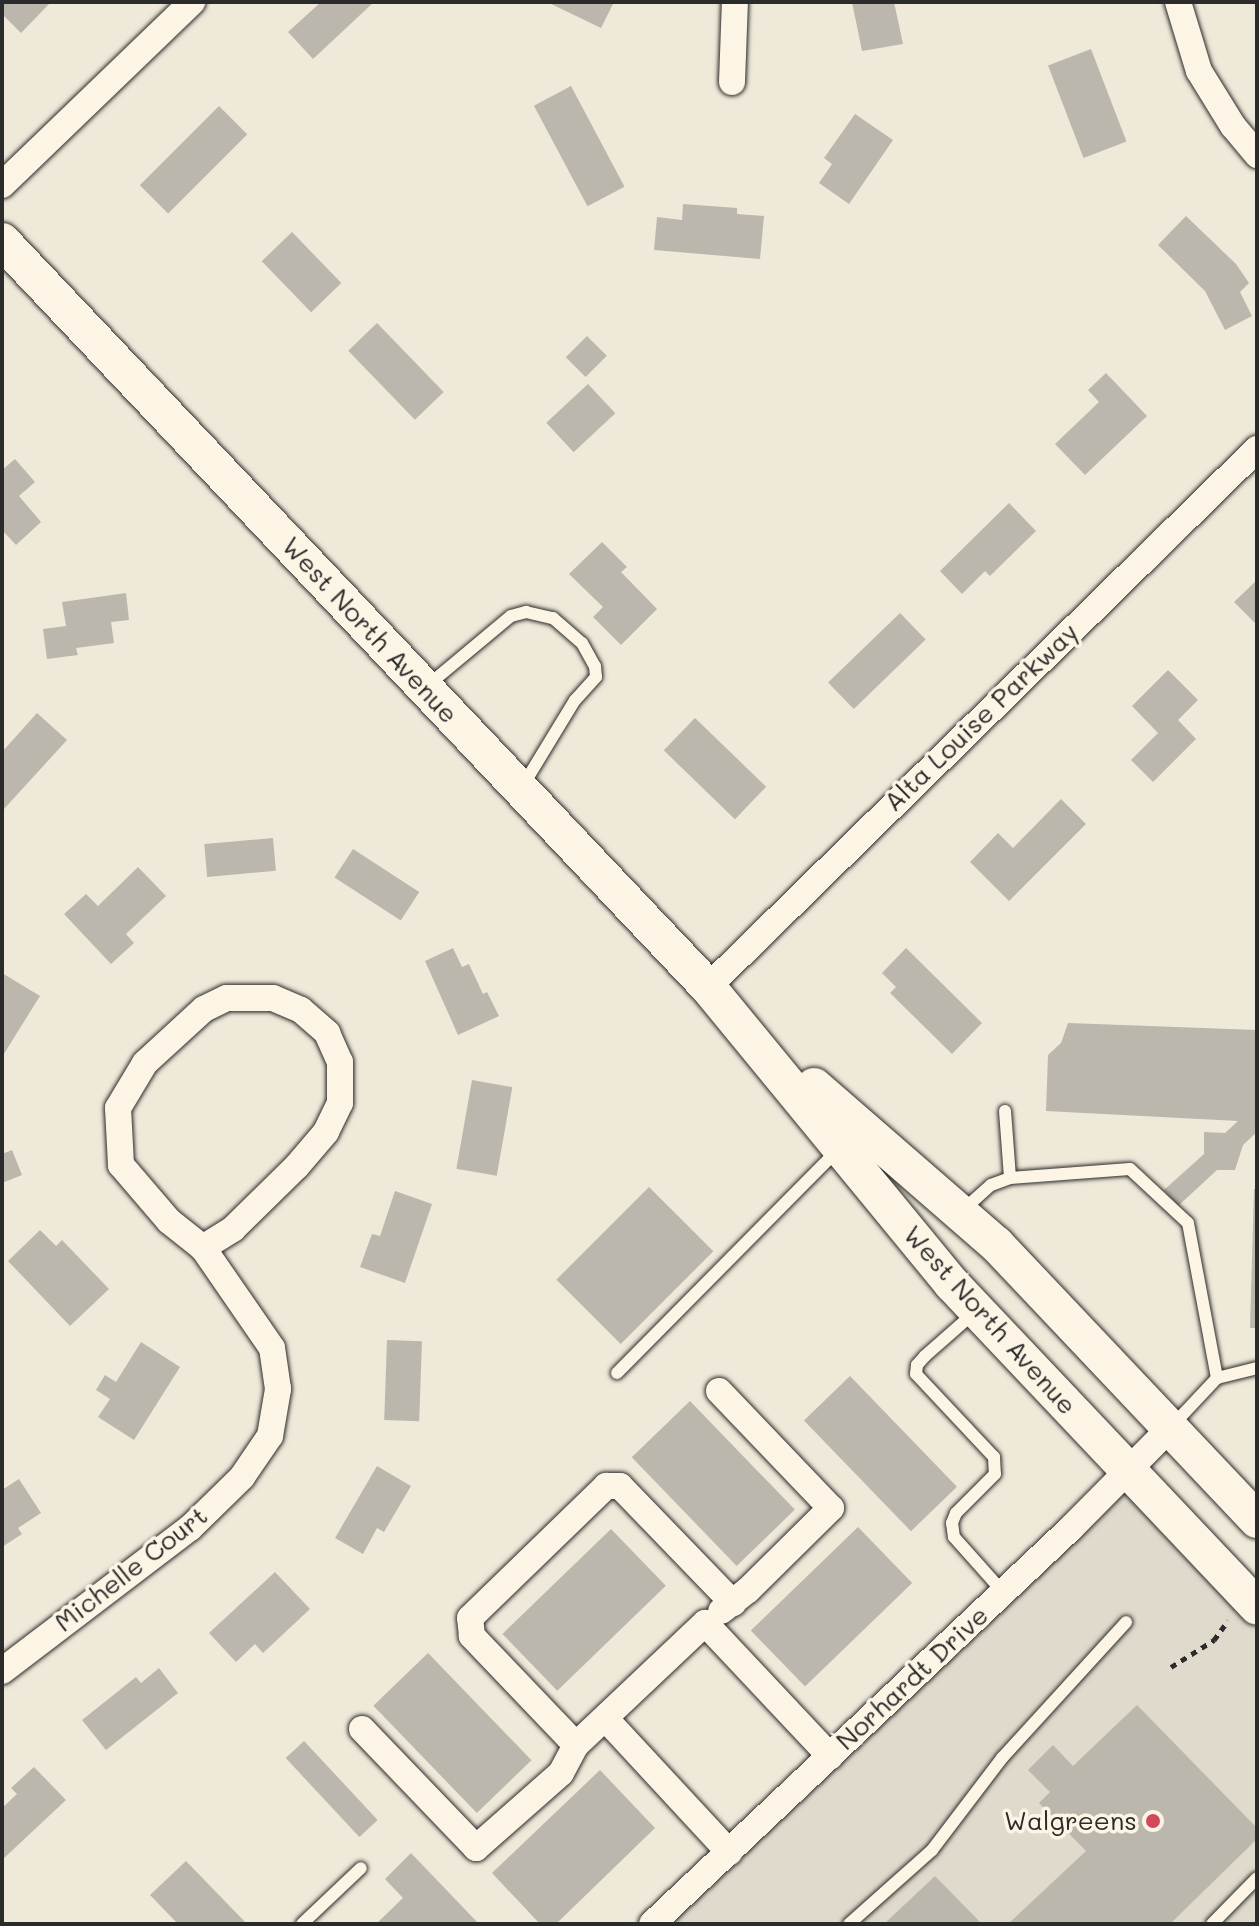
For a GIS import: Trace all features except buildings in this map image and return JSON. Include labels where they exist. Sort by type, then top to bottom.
[{"type":"main road","name":"West North Avenue","points":[[2,241],[851,1137],[977,1310],[1127,1472],[1244,1612]]},
{"type":"main road","name":"West North Avenue","points":[[851,1137],[959,1213],[996,1244],[1257,1520]]},
{"type":"street","points":[[2,185],[192,2]]},
{"type":"street","points":[[732,82],[735,2]]},
{"type":"street","points":[[1178,2],[1199,71],[1233,126],[1257,155]]},
{"type":"street","name":"Alta Louise Parkway","points":[[708,987],[1257,449]]},
{"type":"street","name":"Michelle Court","points":[[2,1671],[190,1528],[242,1477],[270,1436],[278,1389],[272,1348],[203,1248],[169,1221],[121,1165],[118,1108],[145,1063],[204,1009],[227,998],[273,998],[301,1010],[327,1033],[340,1062],[340,1103],[326,1132],[297,1166],[233,1229],[203,1248]]},
{"type":"street","points":[[362,1729],[476,1848],[561,1773],[576,1745],[705,1623],[733,1603],[831,1508],[719,1391]]},
{"type":"street","name":"Norhardt Drive","points":[[652,1924],[1003,1592],[1170,1428]]},
{"type":"street","points":[[576,1745],[472,1636],[470,1618],[606,1486],[620,1486],[733,1603]]},
{"type":"street","points":[[705,1623],[830,1756]]},
{"type":"street","points":[[605,1718],[729,1852]]},
{"type":"lane","points":[[424,688],[511,616],[538,613],[553,618],[574,634],[595,666],[596,677],[575,700],[521,790]]},
{"type":"lane","points":[[1005,1111],[1010,1178]]},
{"type":"lane","points":[[617,1373],[851,1137]]},
{"type":"lane","points":[[959,1213],[991,1185],[1010,1178],[1130,1169],[1188,1223],[1217,1378]]},
{"type":"lane","points":[[977,1310],[925,1356],[917,1365],[916,1374],[994,1457],[995,1474],[956,1513],[952,1523],[954,1537],[1003,1592]]},
{"type":"lane","points":[[1170,1428],[1217,1378],[1257,1368]]},
{"type":"lane","points":[[849,1924],[932,1850],[1002,1758],[1126,1622]]},
{"type":"lane","points":[[302,1924],[361,1868]]},
{"type":"lane","points":[[1212,1924],[1257,1878]]},
{"type":"path","points":[[1171,1667],[1214,1640],[1244,1612]]},
{"type":"shaded area","points":[[1127,1472],[1257,1607],[1257,1924],[652,1924]]},
{"type":"place","name":"Walgreens","points":[[1153,1821]]}]
